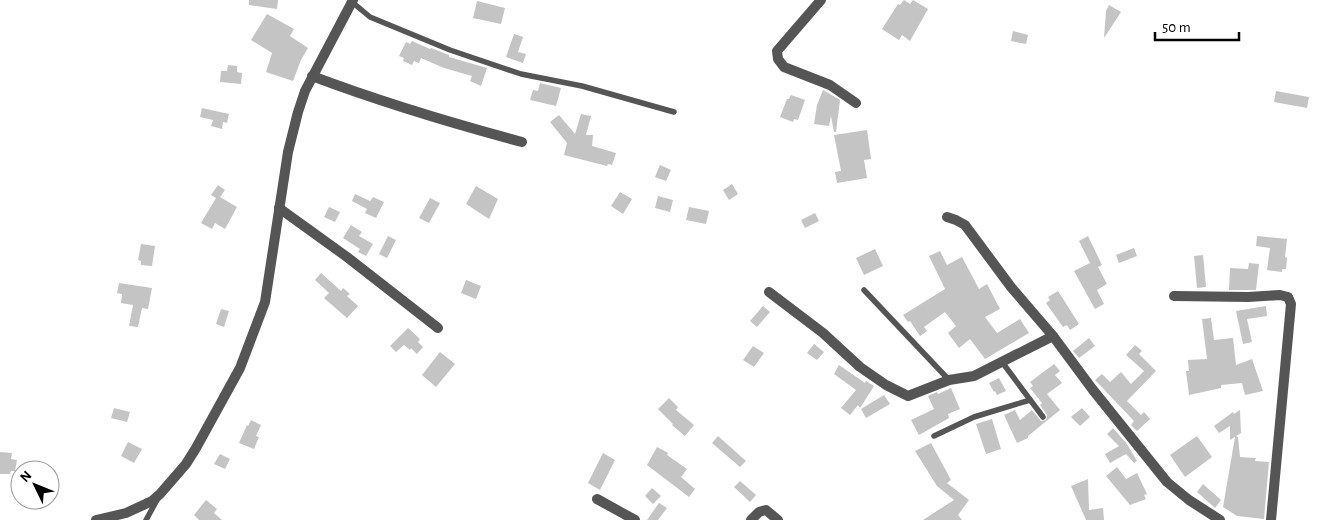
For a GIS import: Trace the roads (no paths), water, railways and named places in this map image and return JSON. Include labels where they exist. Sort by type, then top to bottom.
[{"type":"street","points":[[821,0],[777,51],[778,59],[784,68],[830,85],[856,103]]},
{"type":"street","points":[[96,520],[126,513],[152,501],[160,494],[186,464],[240,368],[264,302],[288,152],[298,112],[312,76],[352,1]]},
{"type":"street","points":[[312,76],[428,116],[522,142]]},
{"type":"street","points":[[280,208],[347,257],[438,328]]},
{"type":"street","points":[[947,217],[965,225],[1011,287],[1053,336],[1093,390],[1167,482],[1189,500],[1220,520]]},
{"type":"street","points":[[769,292],[823,333],[860,367],[886,385],[908,396],[949,380],[974,376],[1053,336]]},
{"type":"street","points":[[1174,296],[1248,297],[1280,295],[1289,298],[1291,304],[1271,520]]},
{"type":"street","points":[[597,499],[635,520]]},
{"type":"street","points":[[751,520],[759,512],[766,510],[778,520]]},
{"type":"lane","points":[[352,1],[370,17],[459,53],[520,74],[582,86],[674,112]]},
{"type":"lane","points":[[864,290],[949,380]]},
{"type":"lane","points":[[1002,362],[1043,417]]},
{"type":"lane","points":[[934,436],[974,417],[1030,400]]},
{"type":"lane","points":[[146,520],[160,494]]}]
